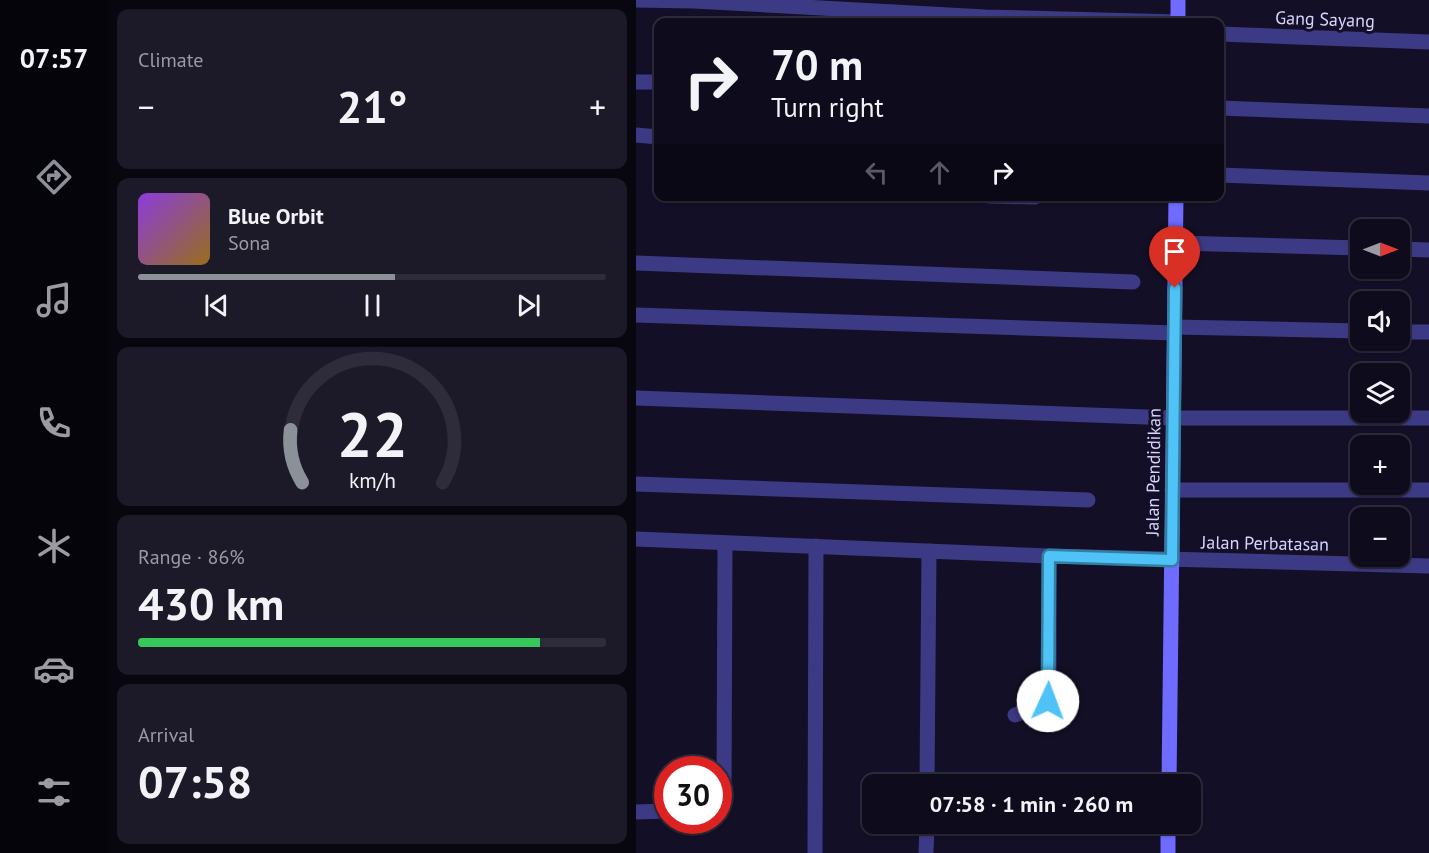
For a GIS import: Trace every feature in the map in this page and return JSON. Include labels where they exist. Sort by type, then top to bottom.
[{"type":"main road","points":[[1178,0],[1178,18]]},
{"type":"main road","name":"Jalan Pendidikan","points":[[1169,774],[1176,201]]},
{"type":"main road","points":[[1168,834],[1168,853]]},
{"type":"street","points":[[636,0],[1024,18]]},
{"type":"street","name":"Gang Sayang","points":[[1224,34],[1429,42]]},
{"type":"street","points":[[636,82],[654,82]]},
{"type":"street","points":[[1224,108],[1429,116]]},
{"type":"street","points":[[636,135],[654,136]]},
{"type":"street","points":[[1224,175],[1429,183]]},
{"type":"street","points":[[1176,243],[1350,248]]},
{"type":"street","points":[[1410,249],[1429,250]]},
{"type":"street","points":[[636,263],[1133,282]]},
{"type":"street","points":[[636,315],[1174,330],[1350,331]]},
{"type":"street","points":[[1410,332],[1429,332]]},
{"type":"street","points":[[636,398],[1173,418],[1429,418]]},
{"type":"street","points":[[636,484],[1088,501]]},
{"type":"street","points":[[1172,490],[1429,490]]},
{"type":"street","name":"Jalan Perbatasan","points":[[636,539],[1049,556],[1429,566]]},
{"type":"street","points":[[724,543],[724,756]]},
{"type":"street","points":[[815,853],[816,546]]},
{"type":"street","points":[[927,774],[929,551]]},
{"type":"street","points":[[1015,715],[1046,704],[1049,699],[1049,556]]},
{"type":"street","points":[[636,812],[654,811]]},
{"type":"street","points":[[926,853],[927,834]]},
{"type":"route","points":[[1048,701],[1049,556],[1172,560],[1175,288]]}]
